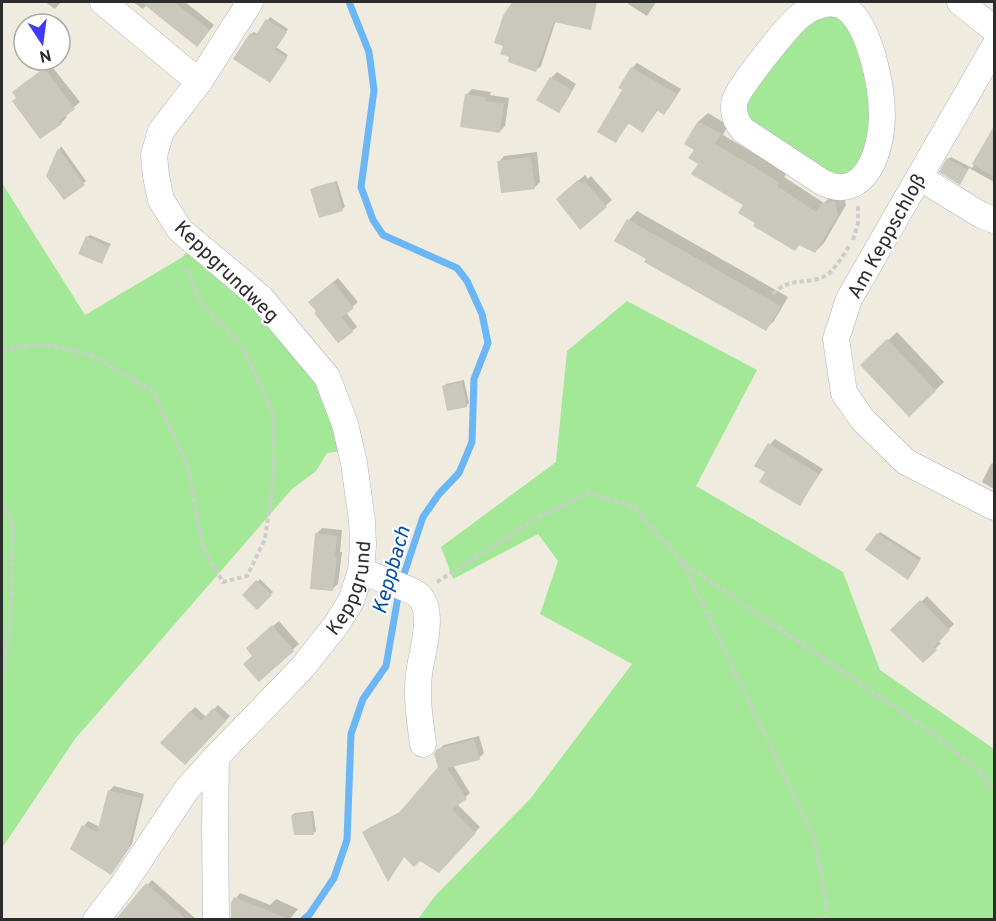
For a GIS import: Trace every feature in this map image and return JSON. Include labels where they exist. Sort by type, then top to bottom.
[{"type":"street","points":[[103,2],[199,82]]},
{"type":"street","name":"Keppgrundweg","points":[[250,2],[199,82],[160,131],[154,155],[156,176],[161,200],[180,230],[261,298],[327,377]]},
{"type":"street","points":[[960,2],[994,29]]},
{"type":"street","points":[[830,3],[858,8],[860,25],[875,65],[882,118],[877,148],[870,168],[863,178],[853,185],[833,187],[743,130],[736,122],[735,100],[743,86],[800,16],[816,6],[830,3]]},
{"type":"street","name":"Am Keppschloß","points":[[994,47],[849,299],[836,339],[844,393],[863,420],[906,462],[994,507]]},
{"type":"street","points":[[919,177],[981,215],[994,220]]},
{"type":"street","name":"Keppgrund","points":[[96,920],[120,889],[187,789],[302,668],[336,625],[370,574],[358,487],[345,424],[327,377]]},
{"type":"street","points":[[370,574],[412,592],[425,606],[427,628],[419,675],[418,705],[423,744]]},
{"type":"street","points":[[216,757],[216,920]]},
{"type":"path","points":[[774,294],[781,285],[823,277],[836,266],[854,238],[858,223],[858,204],[853,185]]},
{"type":"path","points":[[2,350],[41,344],[89,354],[154,393],[188,468],[203,548],[224,582],[247,576],[265,539],[274,472],[273,414],[242,346],[202,305],[183,263]]},
{"type":"path","points":[[412,592],[535,519],[588,493],[634,507],[683,562],[934,734],[979,771],[994,788]]},
{"type":"path","points":[[2,505],[6,508],[13,524],[10,633],[2,682]]},
{"type":"path","points":[[683,562],[815,840],[827,907],[825,920]]},
{"type":"green space","points":[[817,13],[845,16],[875,95],[864,165],[837,180],[747,125],[742,102],[747,93]]},
{"type":"green space","points":[[2,183],[85,315],[181,258],[191,249],[257,305],[319,381],[341,451],[327,453],[316,471],[292,489],[75,739],[2,848]]},
{"type":"green space","points":[[627,301],[757,370],[696,486],[843,572],[880,670],[994,749],[994,919],[418,919],[435,896],[530,799],[632,664],[540,614],[558,561],[538,534],[453,579],[441,547],[556,462],[567,351]]},
{"type":"building","points":[[141,2],[174,2],[210,30],[197,47]]},
{"type":"building","points":[[512,2],[597,2],[591,30],[554,22],[536,72],[508,62],[509,57],[500,54],[503,46],[494,43],[503,16]]},
{"type":"building","points":[[266,19],[287,32],[275,50],[287,58],[270,83],[233,59],[250,33],[255,36]]},
{"type":"building","points":[[631,67],[677,94],[664,115],[656,110],[643,133],[628,123],[616,143],[597,132],[622,90],[618,88]]},
{"type":"building","points":[[39,72],[47,72],[75,109],[59,121],[62,124],[40,139],[12,101],[16,98],[12,92]]},
{"type":"building","points":[[550,77],[572,90],[559,113],[536,100]]},
{"type":"building","points":[[465,94],[486,97],[485,101],[504,103],[500,133],[460,127]]},
{"type":"building","points":[[698,121],[721,134],[715,144],[779,182],[777,186],[816,212],[821,204],[835,201],[838,215],[815,253],[799,245],[795,251],[753,226],[755,223],[738,213],[743,205],[691,174],[698,164],[688,158],[694,150],[684,144]]},
{"type":"building","points":[[994,126],[994,177],[972,164]]},
{"type":"building","points":[[58,148],[85,185],[64,200],[46,176]]},
{"type":"building","points":[[531,157],[535,189],[501,193],[497,161]]},
{"type":"building","points":[[947,158],[968,170],[960,185],[939,172]]},
{"type":"building","points":[[578,180],[581,183],[585,181],[607,207],[580,230],[556,199]]},
{"type":"building","points":[[335,182],[343,211],[319,218],[310,189]]},
{"type":"building","points":[[627,219],[781,306],[766,331],[644,262],[646,259],[614,241]]},
{"type":"building","points":[[86,236],[109,247],[102,264],[78,254]]},
{"type":"building","points":[[333,282],[354,308],[342,317],[353,332],[338,343],[308,302]]},
{"type":"building","points":[[887,339],[936,391],[909,417],[860,365]]},
{"type":"building","points":[[462,382],[467,407],[447,411],[442,386]]},
{"type":"building","points":[[768,443],[819,474],[800,506],[759,482],[765,472],[754,466]]},
{"type":"building","points":[[315,533],[337,536],[333,591],[310,589]]},
{"type":"building","points":[[877,533],[920,561],[908,580],[865,550]]},
{"type":"building","points":[[256,580],[272,595],[257,610],[242,595]]},
{"type":"building","points":[[920,600],[950,630],[934,647],[937,650],[923,663],[890,630]]},
{"type":"building","points":[[272,625],[294,651],[259,682],[243,664],[252,656],[246,648]]},
{"type":"building","points":[[213,708],[226,721],[185,765],[160,743],[190,711],[201,721]]},
{"type":"building","points":[[474,739],[480,760],[447,768],[467,799],[452,809],[476,833],[439,873],[420,861],[414,867],[404,857],[388,882],[362,832],[398,814],[438,767],[434,754],[437,749]]},
{"type":"building","points":[[108,790],[141,798],[128,850],[111,875],[70,849],[82,825],[97,832]]},
{"type":"building","points":[[311,812],[314,835],[294,835],[291,815]]},
{"type":"building","points":[[146,883],[187,920],[115,920]]},
{"type":"building","points":[[234,897],[289,919],[231,920],[231,903]]},
{"type":"waterway","name":"Keppbach","points":[[349,2],[369,52],[374,90],[361,187],[373,220],[383,235],[457,268],[467,281],[482,314],[488,343],[474,379],[472,442],[459,473],[439,494],[423,517],[402,580]]},
{"type":"waterway","name":"Keppbach","points":[[303,920],[309,915],[334,878],[347,840],[351,734],[363,699],[386,666],[399,591]]}]
